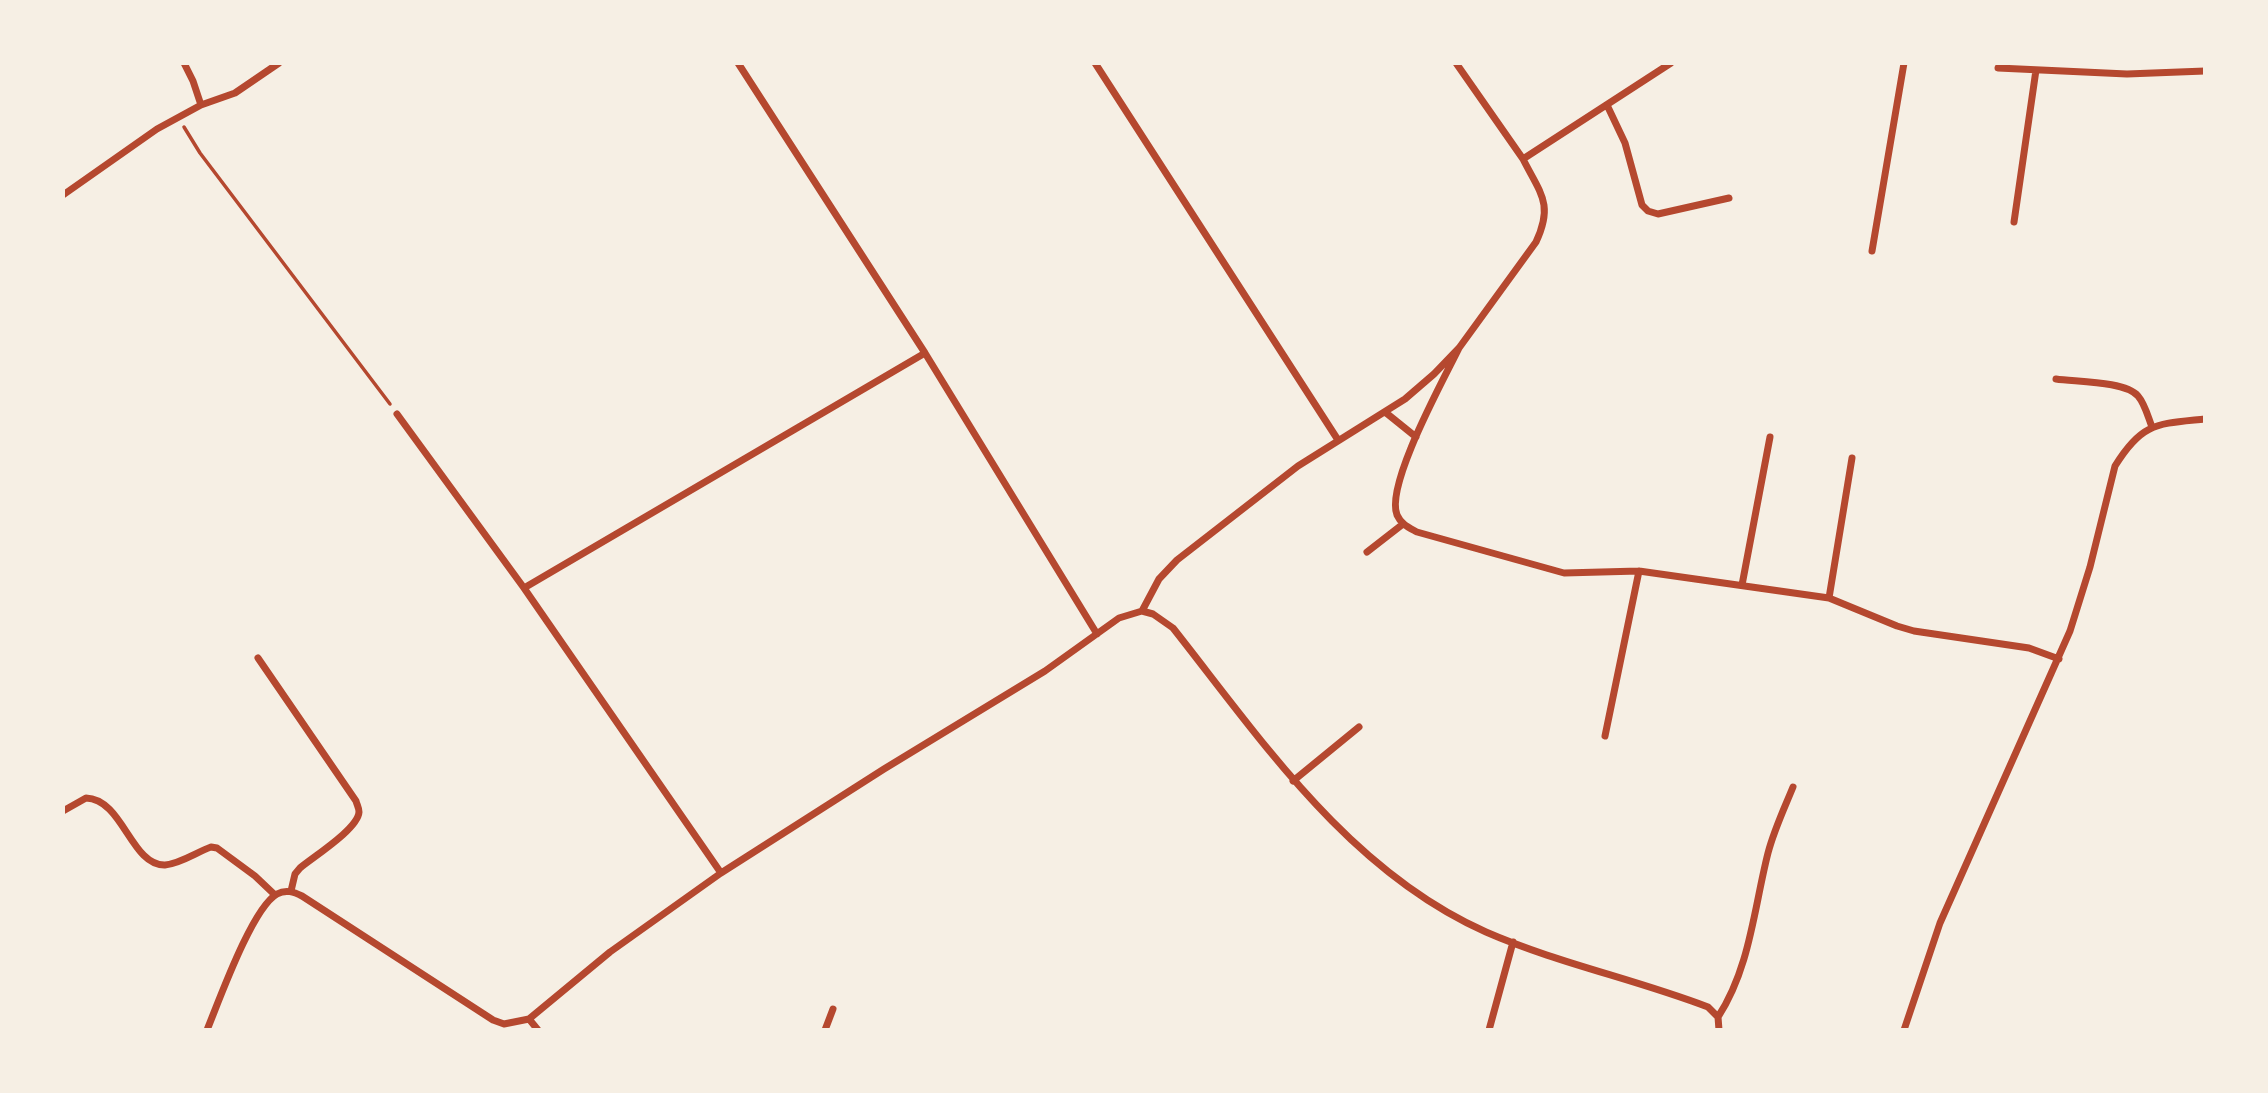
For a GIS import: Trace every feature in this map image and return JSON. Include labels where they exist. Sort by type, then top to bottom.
[{"type":"street","points":[[184,63],[201,105]]},
{"type":"street","points":[[63,195],[178,116],[235,93],[279,63]]},
{"type":"street","points":[[738,63],[925,353],[1097,634]]},
{"type":"street","points":[[1095,63],[1338,440]]},
{"type":"street","points":[[1142,611],[1158,579],[1177,560],[1298,466],[1405,399],[1434,374],[1459,348],[1536,242],[1544,226],[1546,209],[1543,199],[1523,159],[1456,63]]},
{"type":"street","points":[[1523,159],[1671,63]]},
{"type":"street","points":[[1872,251],[1904,63]]},
{"type":"street","points":[[1998,68],[2127,74],[2205,71]]},
{"type":"street","points":[[2014,222],[2036,70]]},
{"type":"street","points":[[1607,105],[1625,143],[1642,205],[1648,211],[1658,214],[1730,198]]},
{"type":"street","points":[[1459,348],[1416,437],[1395,497],[1396,513],[1403,524],[1417,532],[1564,573],[1639,571],[1829,598],[1914,631],[2029,648],[2059,659]]},
{"type":"street","points":[[524,588],[925,353]]},
{"type":"street","points":[[2056,379],[2130,390],[2139,397],[2152,427]]},
{"type":"street","points":[[1385,412],[1416,437]]},
{"type":"street","points":[[397,414],[524,588],[721,873]]},
{"type":"street","points":[[1904,1030],[1940,923],[2002,779],[2059,659],[2090,567],[2115,466],[2133,441],[2152,427],[2205,419]]},
{"type":"street","points":[[1742,585],[1770,436]]},
{"type":"street","points":[[1829,598],[1852,458]]},
{"type":"street","points":[[1367,552],[1403,524]]},
{"type":"street","points":[[1605,736],[1639,571]]},
{"type":"street","points":[[207,1030],[263,907],[275,895],[291,891],[303,896],[493,1020],[504,1024],[529,1019],[610,952],[721,873],[1045,671],[1118,618],[1142,611],[1153,614],[1173,628],[1293,781],[1340,831],[1400,879],[1463,921],[1513,942],[1708,1007],[1717,1017],[1719,1030]]},
{"type":"street","points":[[258,658],[356,801],[359,813],[348,830],[300,868],[295,874],[291,891]]},
{"type":"street","points":[[1293,781],[1359,727]]},
{"type":"street","points":[[1717,1017],[1736,984],[1768,853],[1793,787]]},
{"type":"street","points":[[63,811],[86,798],[101,801],[152,862],[167,865],[211,847],[217,848],[255,876],[275,895]]},
{"type":"street","points":[[1489,1030],[1513,942]]},
{"type":"street","points":[[825,1030],[833,1009]]},
{"type":"street","points":[[529,1019],[538,1030]]},
{"type":"path","points":[[178,116],[200,153],[397,414]]}]
